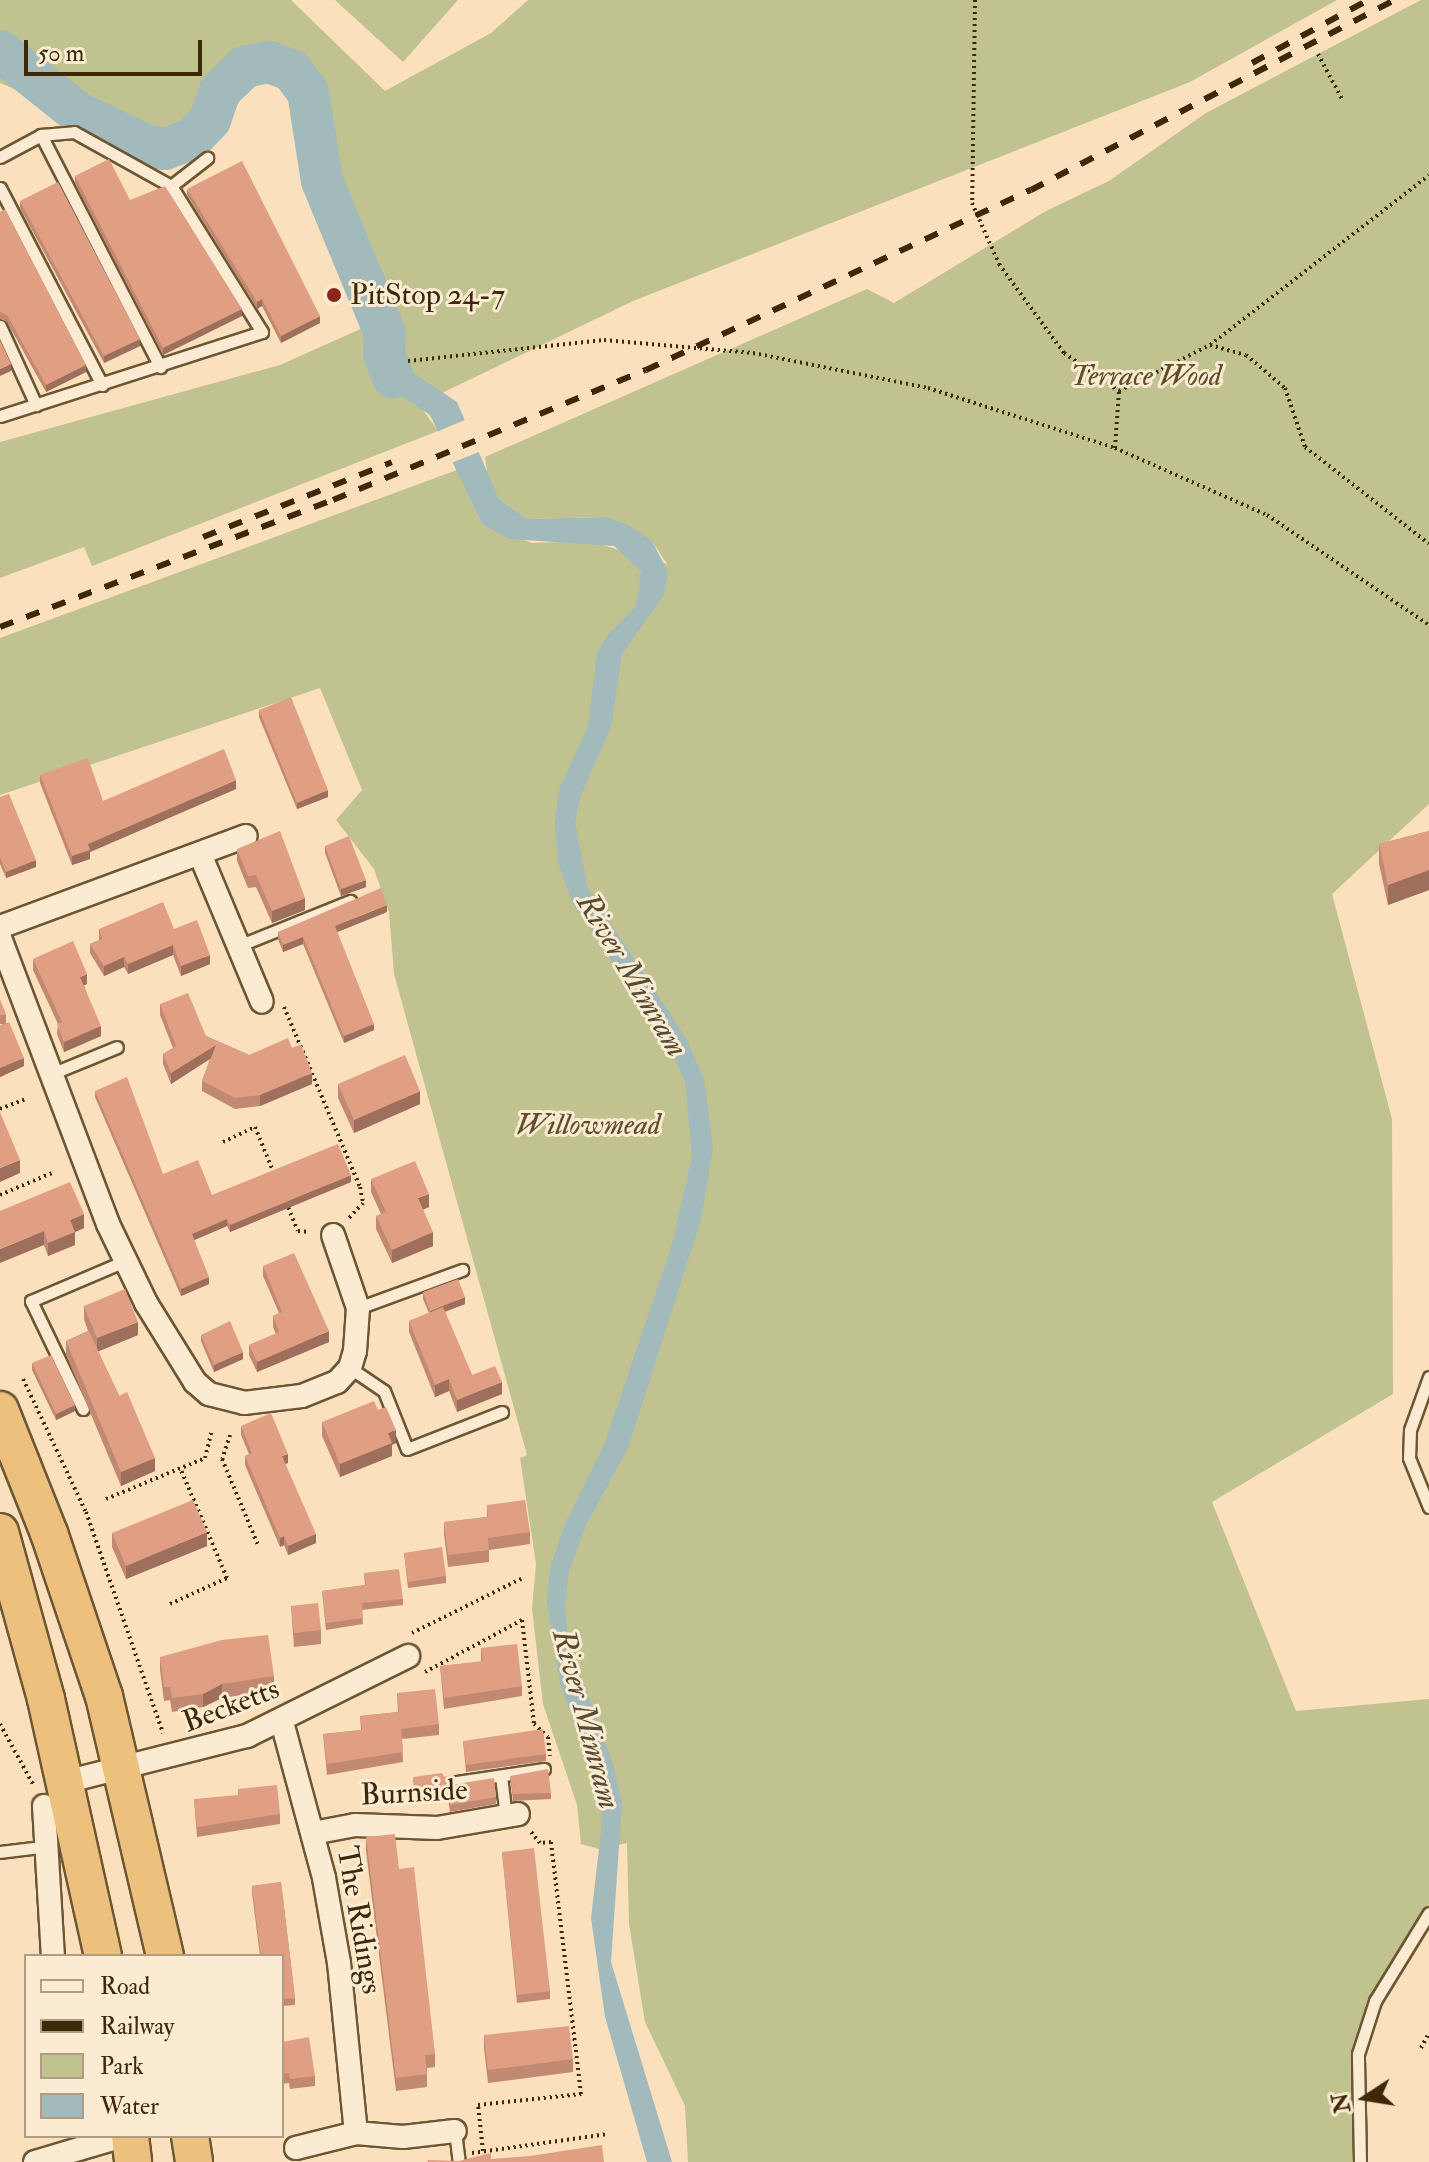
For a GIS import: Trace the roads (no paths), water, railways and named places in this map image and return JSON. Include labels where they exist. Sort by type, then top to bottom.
[{"type":"highway","points":[[0,1410],[78,1615],[123,1768],[165,1954]]},
{"type":"highway","points":[[0,1532],[55,1794],[102,1954]]},
{"type":"highway","points":[[130,2138],[133,2162]]},
{"type":"highway","points":[[190,2138],[194,2162]]},
{"type":"street","points":[[0,927],[246,836]]},
{"type":"street","points":[[200,854],[262,1002]]},
{"type":"street","points":[[0,938],[6,977],[125,1261],[182,1366],[209,1394],[244,1403],[302,1396],[337,1382],[350,1368],[358,1308],[333,1235]]},
{"type":"street","name":"Becketts","points":[[55,1794],[123,1768],[214,1748],[282,1722],[408,1656]]},
{"type":"street","name":"The Ridings","points":[[282,1722],[313,1833],[339,1963],[356,2133]]},
{"type":"street","points":[[53,1954],[50,1846],[55,1794]]},
{"type":"street","name":"Burnside","points":[[313,1833],[364,1825],[437,1828],[512,1815]]},
{"type":"street","points":[[296,2148],[356,2133],[403,2137],[455,2131]]},
{"type":"street","points":[[35,2162],[58,2151],[114,2138]]},
{"type":"lane","points":[[0,157],[41,135],[74,132],[171,186],[262,332],[0,416]]},
{"type":"lane","points":[[41,135],[160,367]]},
{"type":"lane","points":[[171,186],[207,158]]},
{"type":"lane","points":[[0,188],[102,385]]},
{"type":"lane","points":[[0,326],[36,405]]},
{"type":"lane","points":[[238,946],[366,895]]},
{"type":"lane","points":[[49,1074],[117,1047]]},
{"type":"lane","points":[[83,1409],[31,1301],[125,1261]]},
{"type":"lane","points":[[358,1308],[462,1270]]},
{"type":"lane","points":[[350,1368],[384,1391],[407,1449],[502,1412]]},
{"type":"lane","points":[[1429,1377],[1410,1430],[1409,1458],[1429,1507]]},
{"type":"lane","points":[[450,1783],[544,1769]]},
{"type":"lane","points":[[501,1776],[512,1815]]},
{"type":"lane","points":[[0,1852],[50,1846]]},
{"type":"lane","points":[[1360,2162],[1358,2054],[1375,2001],[1429,1913]]},
{"type":"lane","points":[[455,2131],[458,2159]]},
{"type":"water","points":[[398,319],[400,364],[457,402],[499,499],[527,519],[605,517],[628,525],[652,541],[668,572],[664,595],[622,654],[611,727],[580,797],[575,823],[588,889],[686,1038],[704,1079],[713,1147],[701,1220],[628,1448],[586,1525],[569,1571],[565,1604],[568,1640],[614,1767],[622,1804],[611,1962],[672,2162],[647,2162],[605,2017],[591,1918],[602,1823],[600,1790],[560,1683],[547,1602],[550,1569],[564,1526],[604,1445],[672,1245],[692,1156],[685,1082],[669,1046],[572,902],[558,862],[555,823],[559,790],[588,726],[597,654],[607,636],[636,606],[641,571],[614,546],[509,539],[482,524],[430,415],[381,382],[365,327]]},
{"type":"waterway","name":"River Mimram","points":[[0,51],[78,113],[148,146],[165,149],[193,138],[210,120],[220,91],[245,67],[269,62],[292,71],[308,92],[322,181],[385,333],[384,354],[393,377]]},
{"type":"railway","points":[[1252,63],[1368,0]]},
{"type":"railway","points":[[0,627],[333,500],[646,370],[1031,190],[1394,0]]},
{"type":"railway","points":[[203,537],[392,462]]},
{"type":"place","name":"PitStop 24-7","points":[[334,295]]},
{"type":"park label","name":"Terrace Wood","points":[[1146,376]]},
{"type":"park label","name":"Willowmead","points":[[588,1125]]}]
